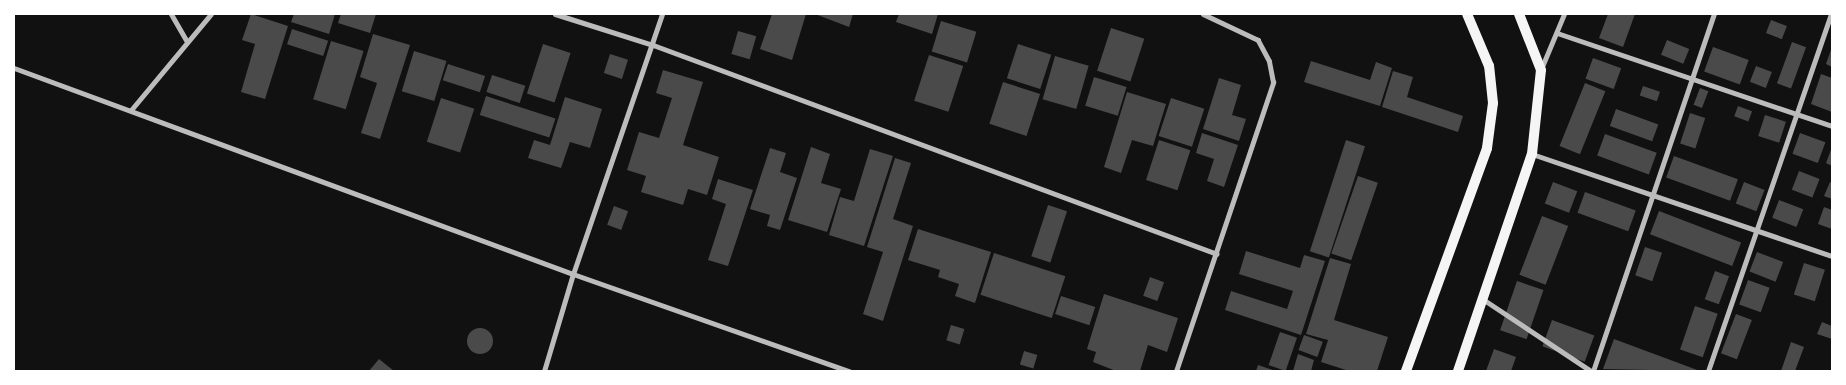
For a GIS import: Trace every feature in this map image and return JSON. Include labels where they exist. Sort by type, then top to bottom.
[{"type":"main road","points":[[1406,371],[1487,148],[1493,103],[1489,66],[1467,14]]},
{"type":"main road","points":[[1458,371],[1484,300],[1532,154],[1541,70],[1519,14]]},
{"type":"street","points":[[171,14],[187,42]]},
{"type":"street","points":[[130,110],[211,14]]},
{"type":"street","points":[[555,14],[653,45],[1217,254]]},
{"type":"street","points":[[544,371],[573,274],[653,45],[662,14]]},
{"type":"street","points":[[1176,371],[1217,254],[1273,82],[1269,61],[1258,40],[1203,14]]},
{"type":"street","points":[[1541,70],[1564,14]]},
{"type":"street","points":[[1484,300],[1592,371],[1714,14]]},
{"type":"street","points":[[1708,371],[1831,14]]},
{"type":"street","points":[[1557,33],[1832,126]]},
{"type":"street","points":[[14,68],[573,274],[849,371]]},
{"type":"street","points":[[1532,154],[1652,192],[1832,256]]},
{"type":"building","points":[[251,14],[288,26],[265,99],[241,92],[255,44],[242,40]]},
{"type":"building","points":[[294,14],[335,14],[329,34],[291,22]]},
{"type":"building","points":[[341,14],[376,14],[370,33],[338,23]]},
{"type":"building","points":[[772,14],[806,14],[792,60],[760,49]]},
{"type":"building","points":[[815,14],[853,14],[849,27]]},
{"type":"building","points":[[899,14],[938,14],[932,34],[896,22]]},
{"type":"building","points":[[1608,14],[1635,14],[1623,47],[1599,38]]},
{"type":"building","points":[[1771,20],[1787,26],[1782,39],[1766,33]]},
{"type":"building","points":[[941,21],[976,32],[967,62],[932,52]]},
{"type":"building","points":[[1111,28],[1144,39],[1130,82],[1097,71]]},
{"type":"building","points":[[292,29],[328,41],[323,56],[287,44]]},
{"type":"building","points":[[738,31],[756,36],[750,59],[731,54]]},
{"type":"building","points":[[373,34],[410,45],[380,139],[361,133],[377,83],[360,77]]},
{"type":"building","points":[[1667,40],[1689,49],[1683,64],[1661,55]]},
{"type":"building","points":[[331,41],[364,51],[346,109],[313,99]]},
{"type":"building","points":[[1792,42],[1806,47],[1791,88],[1777,83]]},
{"type":"building","points":[[543,44],[571,53],[555,102],[527,93]]},
{"type":"building","points":[[1018,44],[1051,55],[1040,89],[1007,78]]},
{"type":"building","points":[[1713,47],[1749,60],[1740,84],[1704,71]]},
{"type":"building","points":[[1832,47],[1832,67],[1826,64]]},
{"type":"building","points":[[414,51],[447,61],[434,101],[402,91]]},
{"type":"building","points":[[610,54],[628,60],[622,79],[604,73]]},
{"type":"building","points":[[929,55],[963,66],[948,112],[914,101]]},
{"type":"building","points":[[1055,56],[1089,66],[1076,109],[1043,99]]},
{"type":"building","points":[[1593,58],[1621,68],[1614,89],[1585,79]]},
{"type":"building","points":[[1311,61],[1370,80],[1376,62],[1392,68],[1380,106],[1304,82]]},
{"type":"building","points":[[448,64],[485,76],[480,92],[443,80]]},
{"type":"building","points":[[1756,66],[1772,72],[1766,88],[1750,82]]},
{"type":"building","points":[[663,70],[703,82],[683,145],[719,157],[707,195],[688,189],[683,205],[641,192],[646,176],[627,170],[639,132],[659,138],[672,98],[656,93]]},
{"type":"building","points":[[1393,71],[1413,77],[1407,97],[1463,116],[1458,132],[1382,107]]},
{"type":"building","points":[[1821,74],[1832,78],[1832,112],[1811,104]]},
{"type":"building","points":[[492,75],[525,86],[520,103],[486,92]]},
{"type":"building","points":[[1094,77],[1127,87],[1118,116],[1085,106]]},
{"type":"building","points":[[1219,78],[1241,85],[1232,115],[1246,119],[1239,141],[1203,129]]},
{"type":"building","points":[[1003,82],[1040,94],[1026,136],[989,124]]},
{"type":"building","points":[[1585,83],[1605,91],[1580,154],[1560,146]]},
{"type":"building","points":[[1643,86],[1660,92],[1657,101],[1640,95]]},
{"type":"building","points":[[1700,88],[1708,91],[1702,108],[1694,105]]},
{"type":"building","points":[[1127,92],[1166,104],[1153,146],[1132,140],[1121,173],[1104,167]]},
{"type":"building","points":[[486,96],[555,119],[549,138],[480,115]]},
{"type":"building","points":[[565,97],[602,109],[590,148],[570,142],[561,168],[528,158],[534,140],[550,145]]},
{"type":"building","points":[[441,98],[474,109],[460,153],[427,142]]},
{"type":"building","points":[[1171,98],[1204,109],[1192,147],[1159,136]]},
{"type":"building","points":[[1738,106],[1752,111],[1748,121],[1734,116]]},
{"type":"building","points":[[1616,109],[1658,124],[1652,141],[1610,126]]},
{"type":"building","points":[[1690,113],[1705,118],[1695,148],[1680,143]]},
{"type":"building","points":[[1765,115],[1786,122],[1779,143],[1758,136]]},
{"type":"building","points":[[1202,133],[1238,145],[1224,187],[1207,181],[1214,159],[1196,153]]},
{"type":"building","points":[[1800,133],[1825,142],[1818,163],[1792,154]]},
{"type":"building","points":[[1605,134],[1657,153],[1649,174],[1597,156]]},
{"type":"building","points":[[1159,140],[1190,150],[1177,190],[1146,180]]},
{"type":"building","points":[[1346,140],[1365,146],[1329,257],[1310,251]]},
{"type":"building","points":[[811,147],[830,154],[821,183],[841,189],[827,232],[788,220]]},
{"type":"building","points":[[1832,147],[1832,166],[1826,163]]},
{"type":"building","points":[[770,148],[786,153],[780,172],[797,178],[780,230],[767,226],[770,215],[750,209]]},
{"type":"building","points":[[870,149],[893,156],[864,246],[829,235],[840,197],[854,201]]},
{"type":"building","points":[[1674,156],[1738,179],[1730,201],[1666,178]]},
{"type":"building","points":[[895,158],[911,163],[893,219],[913,226],[883,321],[863,314],[883,252],[867,247]]},
{"type":"building","points":[[1799,171],[1820,179],[1812,198],[1792,190]]},
{"type":"building","points":[[1358,176],[1378,183],[1351,260],[1331,254]]},
{"type":"building","points":[[718,179],[753,190],[728,266],[708,260],[726,204],[712,199]]},
{"type":"building","points":[[1553,182],[1577,191],[1569,213],[1545,203]]},
{"type":"building","points":[[1744,182],[1765,190],[1756,211],[1736,203]]},
{"type":"building","points":[[1830,182],[1832,183],[1832,199],[1824,196]]},
{"type":"building","points":[[1585,192],[1636,210],[1628,231],[1577,213]]},
{"type":"building","points":[[1779,200],[1803,209],[1796,227],[1772,218]]},
{"type":"building","points":[[1048,205],[1067,211],[1050,263],[1031,256]]},
{"type":"building","points":[[614,206],[628,211],[621,230],[607,225]]},
{"type":"building","points":[[1824,207],[1832,210],[1832,229],[1818,224]]},
{"type":"building","points":[[1659,211],[1741,243],[1732,266],[1650,234]]},
{"type":"building","points":[[1542,216],[1568,226],[1546,285],[1519,275]]},
{"type":"building","points":[[918,229],[991,252],[975,303],[955,296],[959,284],[938,277],[940,270],[908,260]]},
{"type":"building","points":[[1645,247],[1662,253],[1652,281],[1635,275]]},
{"type":"building","points":[[1246,251],[1300,268],[1304,255],[1325,261],[1301,335],[1225,310],[1231,291],[1287,309],[1293,291],[1239,274]]},
{"type":"building","points":[[1757,252],[1783,262],[1776,282],[1749,272]]},
{"type":"building","points":[[994,253],[1065,276],[1052,318],[980,295]]},
{"type":"building","points":[[1330,258],[1351,264],[1334,320],[1388,337],[1377,371],[1349,371],[1321,362],[1328,340],[1306,334]]},
{"type":"building","points":[[1804,263],[1825,270],[1815,301],[1794,294]]},
{"type":"building","points":[[1715,271],[1729,276],[1719,304],[1705,299]]},
{"type":"building","points":[[1150,277],[1164,282],[1157,301],[1143,296]]},
{"type":"building","points":[[1748,280],[1770,288],[1761,312],[1739,304]]},
{"type":"building","points":[[1517,281],[1543,290],[1527,339],[1500,330]]},
{"type":"building","points":[[1104,294],[1178,318],[1167,352],[1148,345],[1140,371],[1116,371],[1093,362],[1096,352],[1087,349]]},
{"type":"building","points":[[1061,296],[1095,307],[1089,325],[1055,314]]},
{"type":"building","points":[[1695,306],[1718,314],[1703,357],[1680,349]]},
{"type":"building","points":[[1736,314],[1752,320],[1737,359],[1721,353]]},
{"type":"building","points":[[1552,320],[1594,335],[1585,362],[1542,346]]},
{"type":"building","points":[[1822,322],[1832,326],[1832,339],[1817,334]]},
{"type":"building","points":[[951,325],[964,329],[960,344],[946,340]]},
{"type":"building","points":[[480,328],[489,332],[493,341],[489,350],[480,354],[471,350],[467,341],[471,332]]},
{"type":"building","points":[[1280,332],[1297,338],[1286,371],[1269,365]]},
{"type":"building","points":[[1304,335],[1323,342],[1317,357],[1299,350]]},
{"type":"building","points":[[1614,339],[1700,371],[1603,369]]},
{"type":"building","points":[[1791,342],[1804,347],[1795,371],[1781,371]]},
{"type":"building","points":[[1494,349],[1516,357],[1511,371],[1486,371]]},
{"type":"building","points":[[1024,351],[1037,355],[1033,368],[1020,364]]},
{"type":"building","points":[[1298,354],[1314,360],[1311,371],[1293,371]]},
{"type":"building","points":[[379,359],[394,371],[369,371]]},
{"type":"building","points":[[1258,365],[1276,371],[1256,371]]}]
